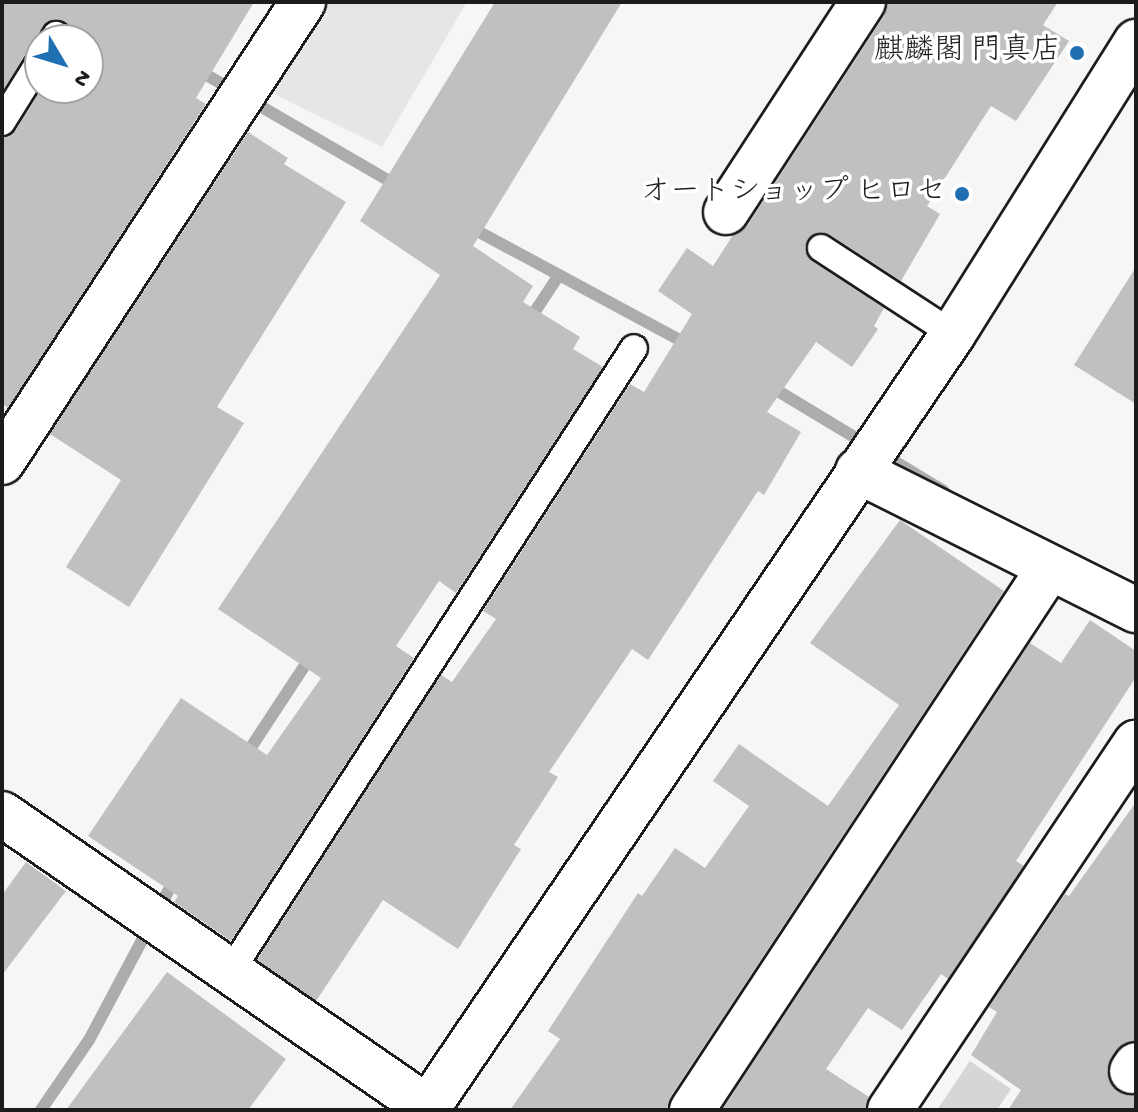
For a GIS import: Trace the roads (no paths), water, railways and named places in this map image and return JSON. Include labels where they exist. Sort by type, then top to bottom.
[{"type":"street","points":[[2,462],[303,2]]},
{"type":"street","points":[[726,212],[863,2]]},
{"type":"street","points":[[5,822],[145,913],[428,1109],[953,334],[1136,42]]},
{"type":"street","points":[[871,453],[1050,567],[1136,610]]},
{"type":"street","points":[[692,1110],[1050,567]]},
{"type":"street","points":[[890,1110],[1136,743]]},
{"type":"lane","points":[[2,122],[24,87]]},
{"type":"lane","points":[[821,248],[953,334]]},
{"type":"lane","points":[[230,972],[634,348]]},
{"type":"waterway","points":[[198,70],[400,187]]},
{"type":"waterway","points":[[468,226],[691,346]]},
{"type":"waterway","points":[[528,322],[557,278]]},
{"type":"waterway","points":[[768,385],[944,491]]},
{"type":"waterway","points":[[244,758],[313,653]]},
{"type":"waterway","points":[[41,1110],[89,1040],[175,878]]},
{"type":"place","name":"麒麟閣 門真店","points":[[1077,53]]},
{"type":"place","name":"オートショップ ヒロセ","points":[[962,194]]}]
